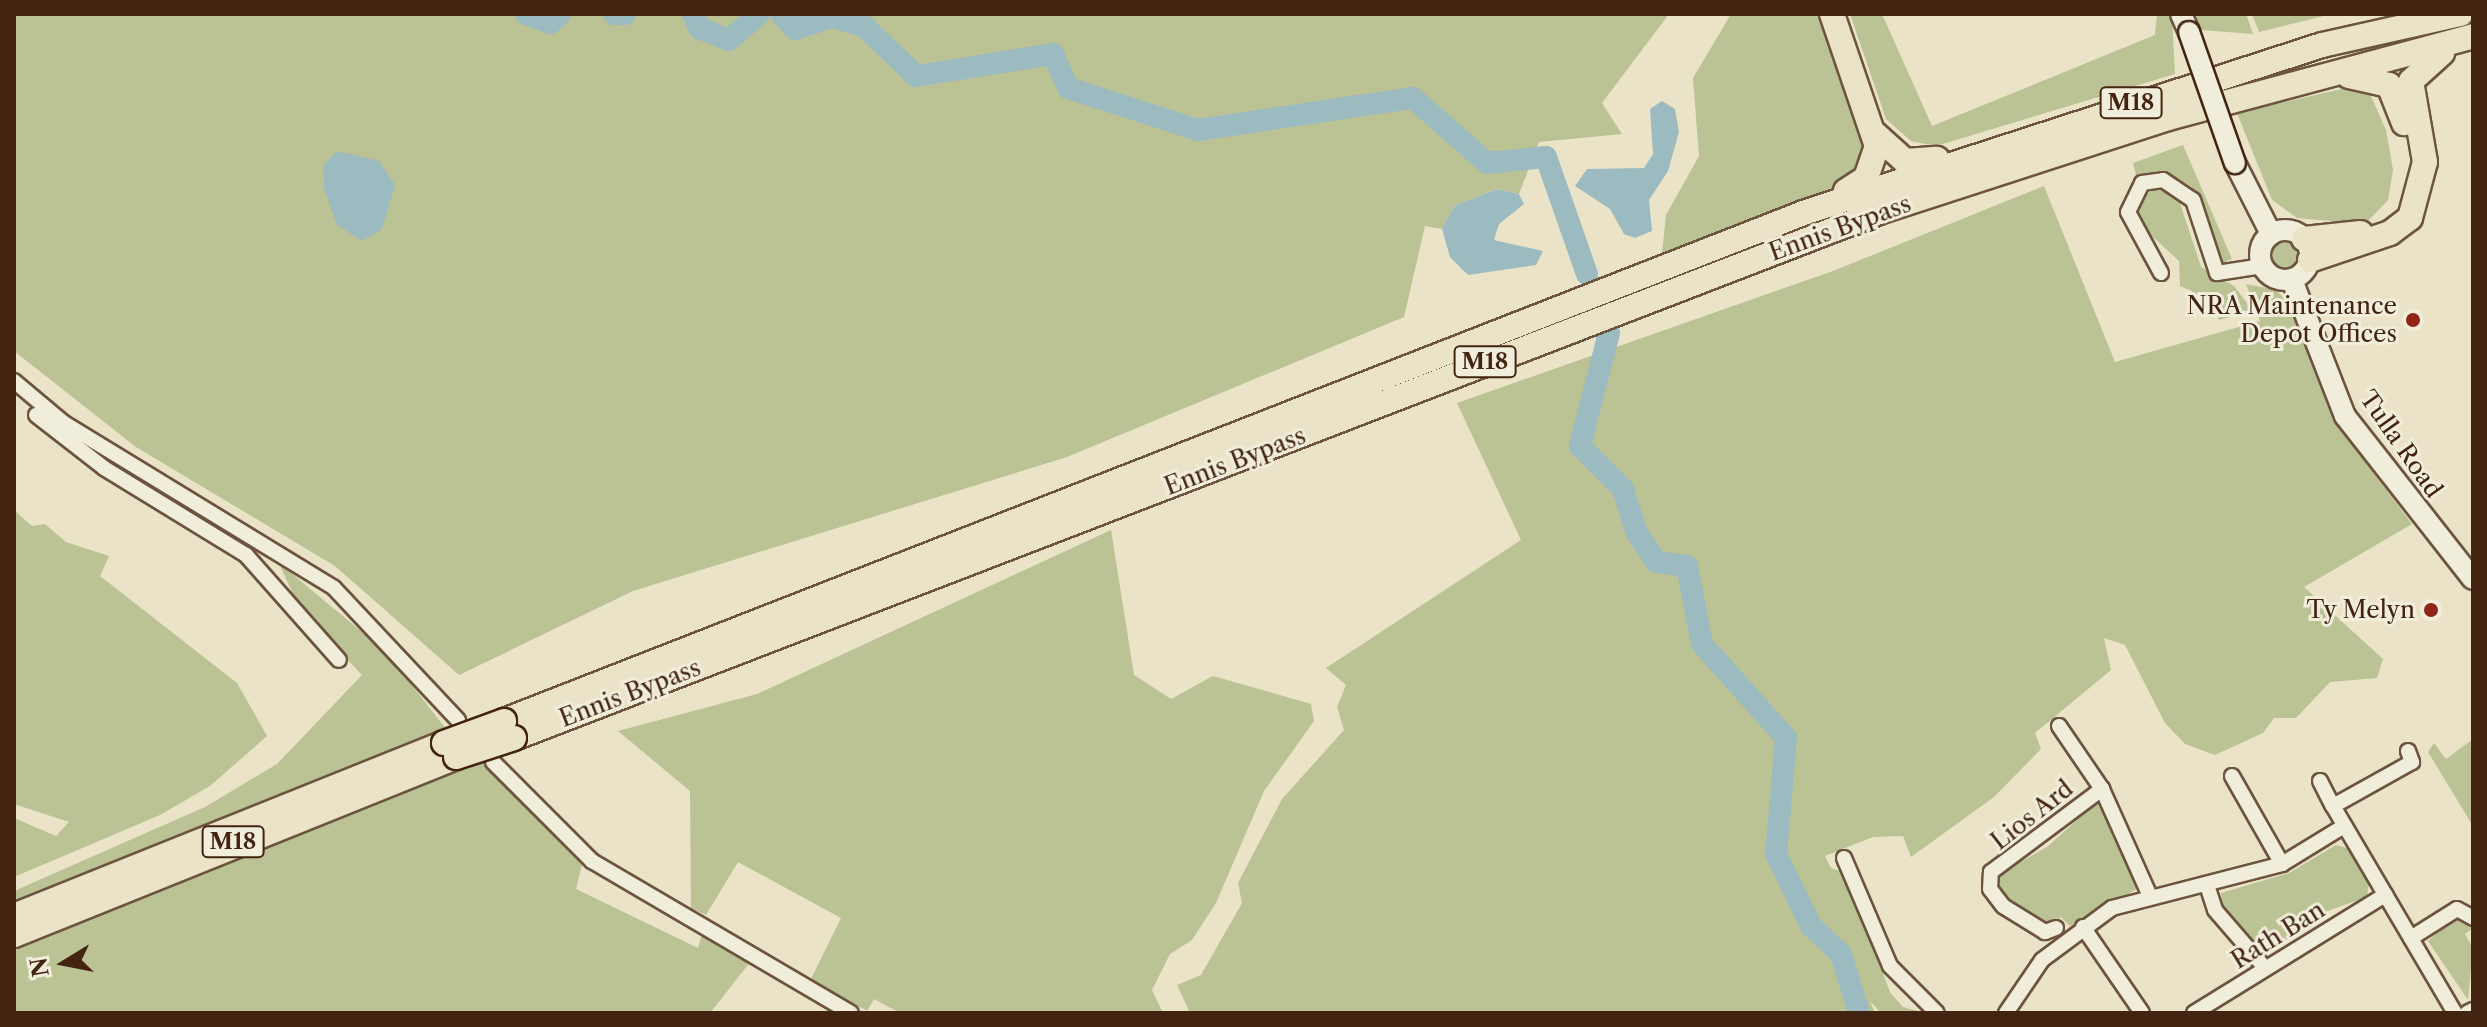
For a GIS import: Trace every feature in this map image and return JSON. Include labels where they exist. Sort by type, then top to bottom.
[{"type":"highway","points":[[1832,14],[1875,134],[1894,155],[1920,163],[2034,133]]},
{"type":"highway","name":"Ennis Bypass","points":[[509,729],[1806,212],[2034,133],[2322,45],[2461,14]]},
{"type":"highway","points":[[2307,250],[2390,233],[2410,218],[2425,162],[2411,81],[2437,55],[2473,38]]},
{"type":"highway","name":"Ennis Bypass","points":[[14,916],[1850,223],[2153,123],[2473,38]]},
{"type":"highway","points":[[2307,250],[2369,232],[2395,220],[2414,185],[2389,85],[2361,75],[2320,77]]},
{"type":"highway","points":[[1806,212],[1866,178],[1875,134]]},
{"type":"highway","name":"Ennis Bypass","points":[[14,935],[450,750]]},
{"type":"main road","points":[[2185,23],[2235,163],[2271,234],[2262,266],[2271,276],[2292,280],[2307,250],[2290,231],[2271,234]]},
{"type":"main road","name":"Tulla Road","points":[[2292,280],[2345,416],[2473,579]]},
{"type":"street","points":[[2161,273],[2128,212],[2142,183],[2163,180],[2193,200],[2217,273],[2262,266]]},
{"type":"street","points":[[14,381],[113,452],[274,547],[376,627],[458,720]]},
{"type":"street","points":[[36,415],[104,468],[258,569],[339,660]]},
{"type":"street","points":[[104,468],[113,452]]},
{"type":"street","points":[[258,569],[274,547]]},
{"type":"street","name":"Lios Ard","points":[[2059,726],[2102,789],[2149,894]]},
{"type":"street","points":[[2333,806],[2412,762],[2408,751]]},
{"type":"street","points":[[493,762],[592,861],[851,1013]]},
{"type":"street","points":[[2232,776],[2282,864]]},
{"type":"street","points":[[2320,781],[2455,1013]]},
{"type":"street","name":"Lios Ard","points":[[2056,928],[2045,932],[2003,906],[1990,889],[1991,872],[2102,789]]},
{"type":"street","points":[[2006,1013],[2042,960],[2083,927],[2149,894],[2207,885],[2282,864],[2344,826]]},
{"type":"street","points":[[1844,858],[1890,966],[1937,1013]]},
{"type":"street","points":[[2207,885],[2215,910],[2265,968]]},
{"type":"street","name":"Rath Ban","points":[[2194,1013],[2385,895]]},
{"type":"street","points":[[2411,938],[2457,909],[2467,896]]},
{"type":"street","points":[[2457,909],[2473,918]]},
{"type":"street","points":[[2083,927],[2142,1013]]},
{"type":"street","points":[[2467,1013],[2473,1010]]},
{"type":"green space","points":[[14,14],[1669,14],[1602,103],[1622,134],[1539,142],[1519,194],[1497,189],[1454,206],[1442,229],[1425,226],[1404,317],[1067,457],[633,591],[459,675],[335,566],[136,447],[14,351]]},
{"type":"green space","points":[[1731,14],[1824,14],[1869,137],[1864,163],[1850,181],[1662,253],[1666,215],[1699,156],[1693,78]]},
{"type":"green space","points":[[1850,14],[1882,14],[1932,126],[2155,35],[2157,14],[2172,17],[2175,74],[1936,146],[1911,141],[1886,119]]},
{"type":"green space","points":[[2195,14],[2246,14],[2253,34],[2201,30]]},
{"type":"green space","points":[[2252,14],[2332,14],[2259,32]]},
{"type":"green space","points":[[2346,88],[2370,94],[2386,130],[2393,170],[2388,200],[2365,224],[2297,218],[2272,200],[2237,113]]},
{"type":"green space","points":[[2183,145],[2232,259],[2223,263],[2214,258],[2192,187],[2166,172],[2137,179],[2133,163]]},
{"type":"green space","points":[[2044,186],[2115,362],[2260,321],[2246,284],[2276,290],[2294,309],[2345,435],[2412,524],[2304,587],[2383,659],[2377,678],[2330,682],[2296,718],[2274,718],[2263,733],[2215,755],[2185,744],[2165,723],[2125,645],[2104,638],[2111,670],[2035,733],[2041,749],[1994,797],[1911,857],[1903,836],[1873,837],[1825,856],[1831,868],[1845,873],[1890,992],[1903,1007],[1925,1013],[1881,1013],[1870,1001],[1875,1013],[1190,1013],[1177,985],[1201,975],[1242,903],[1238,883],[1282,799],[1344,730],[1337,707],[1346,685],[1326,668],[1521,540],[1457,403],[1833,271]]},
{"type":"green space","points":[[2154,189],[2177,194],[2201,267],[2234,286],[2253,311],[2219,320],[2213,301],[2180,286],[2179,261],[2138,223],[2138,200]]},
{"type":"green space","points":[[2284,240],[2295,245],[2300,256],[2295,267],[2284,272],[2273,267],[2268,256],[2273,245]]},
{"type":"green space","points":[[14,510],[32,526],[45,524],[66,542],[109,556],[100,576],[237,683],[267,736],[210,786],[160,815],[14,877],[14,818],[56,836],[69,822],[14,804]]},
{"type":"green space","points":[[1111,530],[1134,675],[1171,699],[1213,676],[1311,704],[1314,721],[1264,791],[1216,903],[1192,940],[1170,954],[1152,990],[1163,1013],[900,1013],[874,999],[867,1011],[811,979],[841,918],[738,862],[706,915],[691,908],[690,791],[618,731],[757,694]]},
{"type":"green space","points":[[279,563],[386,652],[446,729],[14,903],[14,891],[205,807],[277,764],[362,675],[300,610]]},
{"type":"green space","points":[[2473,739],[2473,826],[2428,752],[2434,743],[2446,759]]},
{"type":"green space","points":[[486,762],[583,861],[576,889],[698,948],[702,934],[751,961],[710,1013],[14,1013],[14,948],[294,830]]},
{"type":"green space","points":[[2096,803],[2105,807],[2137,889],[2070,926],[2061,917],[2053,923],[2026,915],[1995,888],[1996,876],[2047,847]]},
{"type":"green space","points":[[2336,845],[2347,848],[2369,880],[2367,897],[2330,910],[2267,953],[2255,948],[2222,909],[2221,893],[2289,873]]},
{"type":"green space","points":[[2455,917],[2473,928],[2465,934],[2473,948],[2468,1000],[2428,941]]},
{"type":"water","points":[[1662,101],[1675,109],[1679,132],[1668,171],[1649,200],[1652,231],[1635,238],[1624,234],[1610,209],[1575,186],[1587,169],[1644,168],[1653,154],[1650,109]]},
{"type":"water","points":[[337,151],[379,161],[395,185],[382,229],[362,241],[337,225],[324,188],[323,166]]},
{"type":"water","points":[[1497,189],[1519,194],[1524,204],[1499,224],[1494,240],[1543,251],[1536,265],[1468,275],[1450,257],[1442,229],[1454,206]]},
{"type":"waterway","points":[[526,14],[550,23],[560,14]]},
{"type":"waterway","points":[[614,14],[625,14]]},
{"type":"waterway","points":[[693,14],[699,28],[729,40],[759,14]]},
{"type":"waterway","points":[[781,14],[795,29],[833,17],[865,27],[916,76],[1053,54],[1068,88],[1198,130],[1413,98],[1487,163],[1546,157],[1587,274]]},
{"type":"waterway","points":[[1609,333],[1580,446],[1623,489],[1636,531],[1656,562],[1687,566],[1702,644],[1786,738],[1776,854],[1811,926],[1841,954],[1859,1013]]},
{"type":"place","name":"NRA Maintenance Depot Offices","points":[[2413,320]]},
{"type":"place","name":"Ty Melyn","points":[[2431,610]]}]
